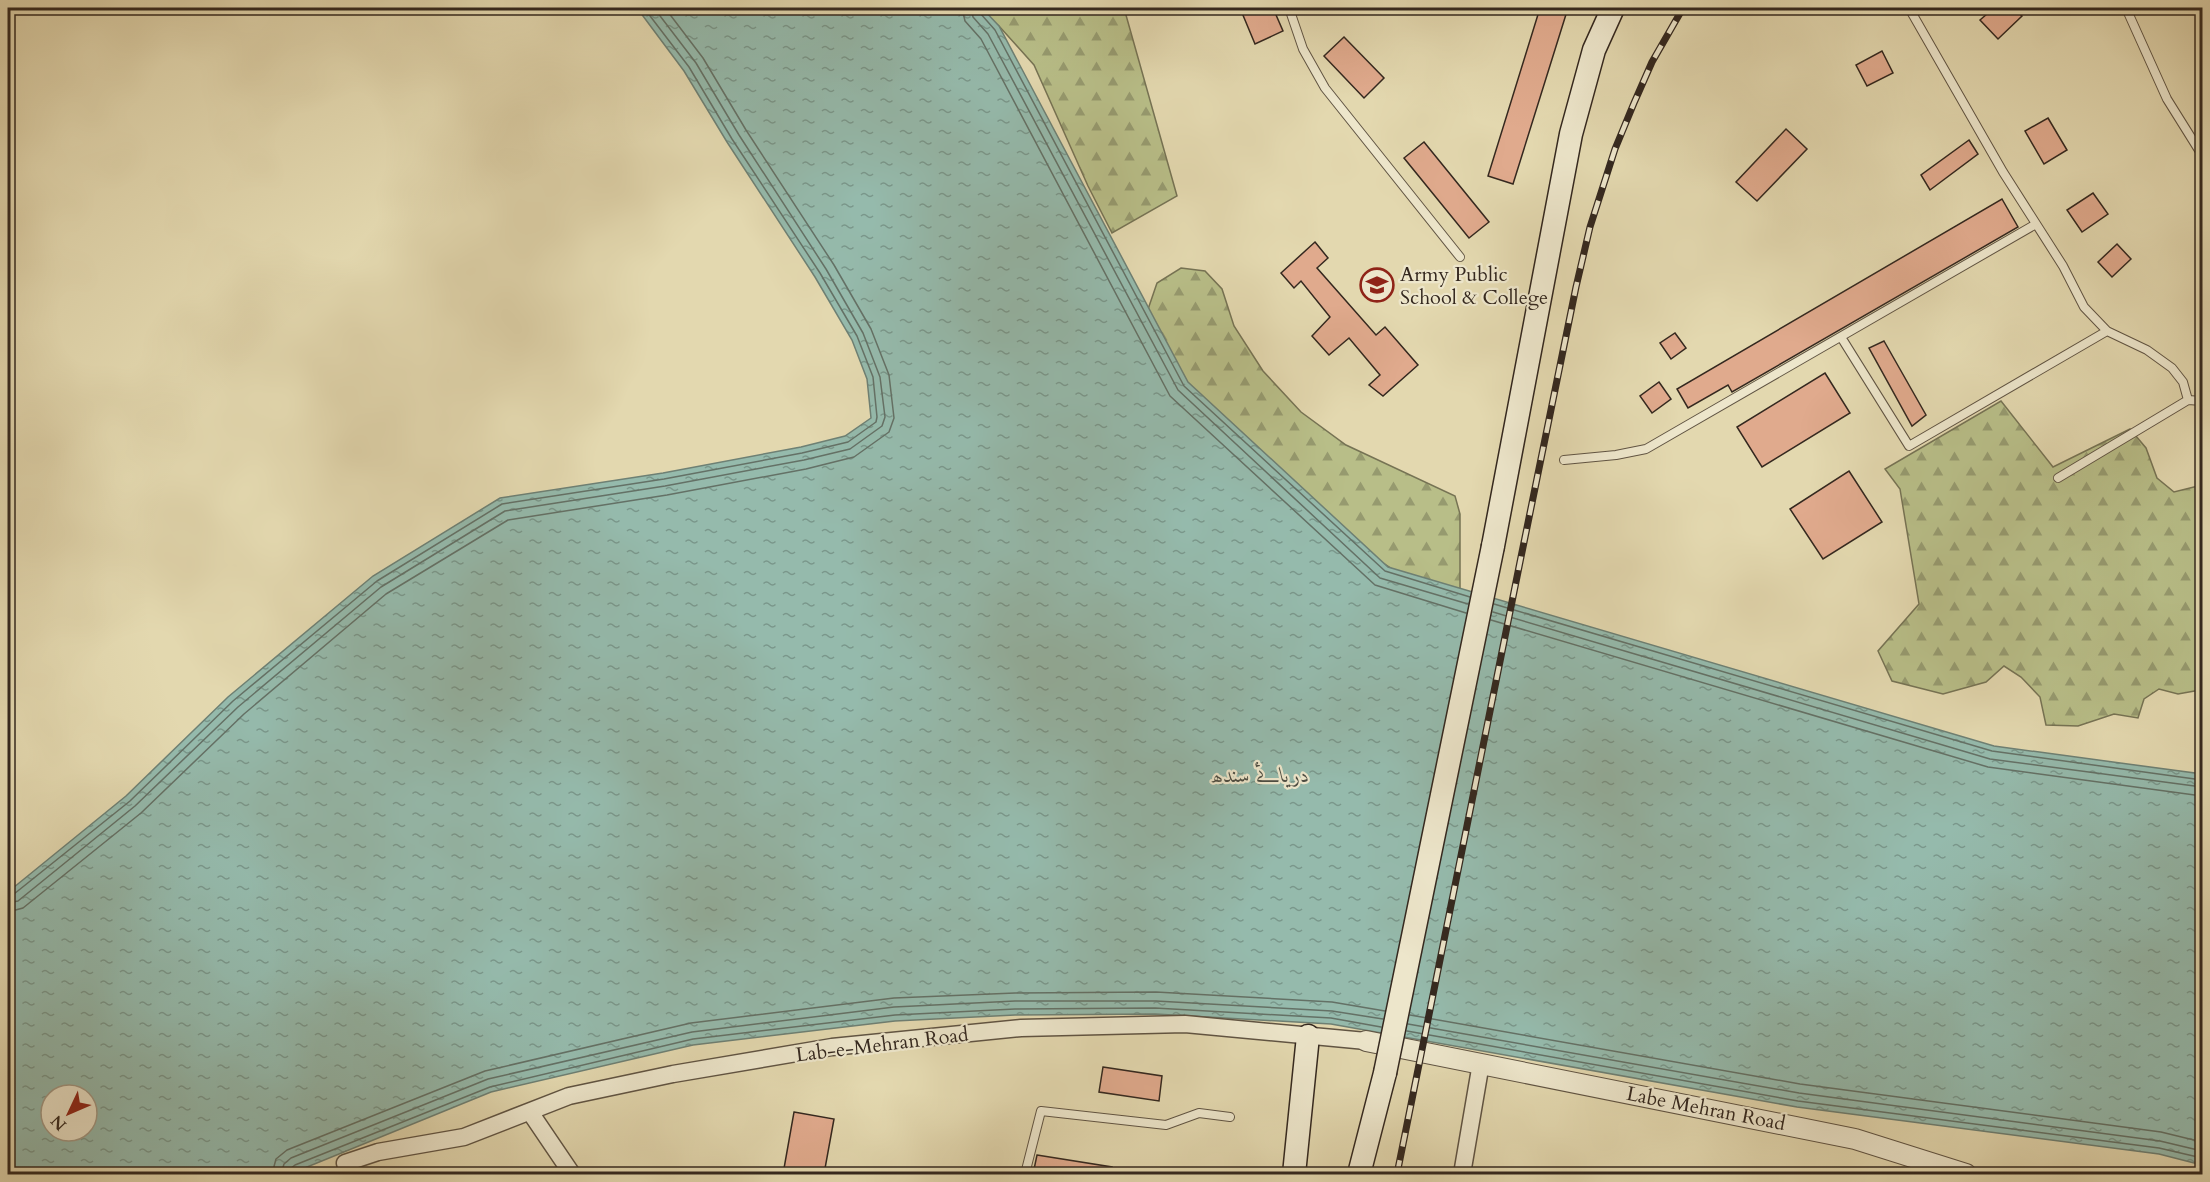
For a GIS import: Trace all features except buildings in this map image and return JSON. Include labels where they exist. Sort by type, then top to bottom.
[{"type":"main road","points":[[1359,1174],[1385,1073],[1493,546],[1571,134],[1594,50],[1612,8]]},
{"type":"main road","points":[[1294,1174],[1308,1036]]},
{"type":"street","name":"Lab-e-Mehran Road","points":[[348,1174],[345,1163],[378,1152],[464,1137],[569,1096],[673,1074],[832,1047],[1021,1028],[1185,1024],[1366,1041],[1443,1055]]},
{"type":"street","name":"Labe Mehran Road","points":[[1443,1055],[1855,1139],[1966,1174]]},
{"type":"street","points":[[1462,1174],[1481,1063]]},
{"type":"street","points":[[530,1112],[572,1174]]},
{"type":"lane","points":[[1289,8],[1302,49],[1325,88],[1460,256]]},
{"type":"lane","points":[[1909,8],[2084,307],[2108,331],[2147,350],[2172,369],[2183,382],[2188,399]]},
{"type":"lane","points":[[2126,8],[2167,99],[2202,155]]},
{"type":"lane","points":[[1564,460],[1616,455],[1646,449],[2036,224]]},
{"type":"lane","points":[[1841,337],[1909,446],[2108,331]]},
{"type":"lane","points":[[2058,478],[2188,399],[2202,401]]},
{"type":"lane","points":[[1025,1174],[1041,1110],[1166,1125],[1199,1113],[1230,1117]]},
{"type":"green space","points":[[975,8],[1124,8],[1177,196],[1112,233],[1088,186],[1034,65],[999,26]]},
{"type":"green space","points":[[1181,268],[1205,271],[1222,289],[1234,326],[1263,371],[1301,412],[1346,445],[1455,496],[1460,514],[1460,614],[1250,475],[1143,324],[1157,283]]},
{"type":"green space","points":[[2001,401],[2053,467],[2130,429],[2146,448],[2157,478],[2174,492],[2202,485],[2202,688],[2200,690],[2178,694],[2159,689],[2144,699],[2138,718],[2114,714],[2078,726],[2046,725],[2040,697],[2021,677],[2004,666],[1986,682],[1943,694],[1892,681],[1878,651],[1919,604],[1900,489],[1885,469]]},
{"type":"water","name":"دریائے سندھ","points":[[637,8],[982,8],[999,26],[1188,382],[1388,567],[1994,746],[2202,774],[2202,1165],[2159,1154],[1797,1107],[1331,1024],[1155,1014],[1015,1015],[895,1021],[693,1045],[491,1092],[290,1174],[8,1174],[8,892],[126,796],[228,697],[373,576],[500,498],[663,473],[801,447],[845,436],[871,418],[867,379],[852,340],[815,277],[727,142],[684,71]]},
{"type":"railway","points":[[1397,1174],[1590,227],[1615,149],[1634,103],[1652,62],[1683,8]]},
{"type":"place","name":"Army Public School & College","points":[[1377,285]]}]
